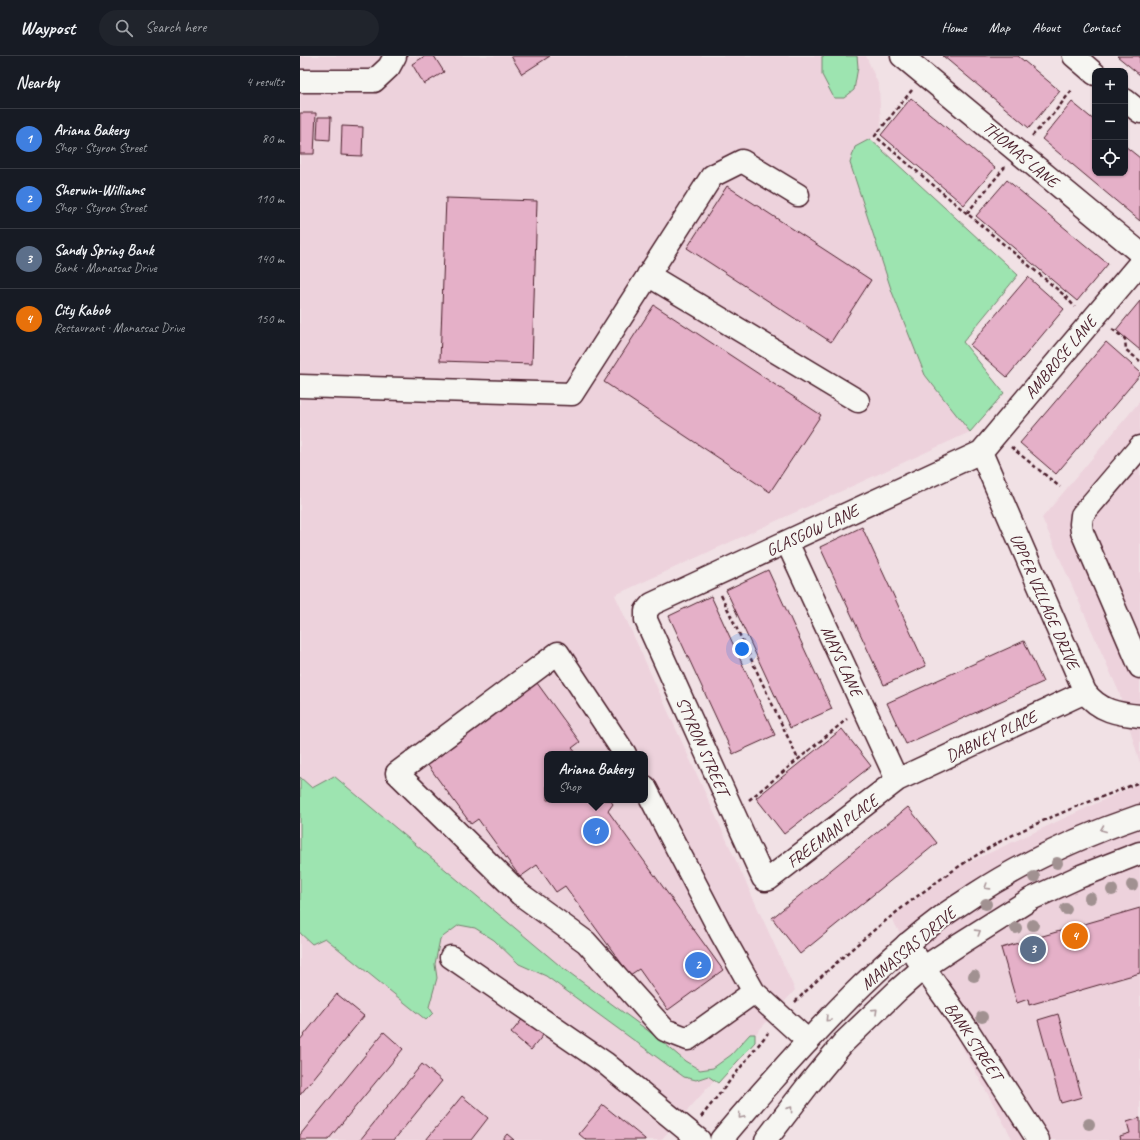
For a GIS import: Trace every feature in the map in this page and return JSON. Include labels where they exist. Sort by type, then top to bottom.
[{"type":"street","points":[[300,82],[374,81],[389,67],[395,56]]},
{"type":"street","name":"THOMAS LANE","points":[[902,56],[1140,253]]},
{"type":"street","points":[[1074,56],[1092,71]]},
{"type":"street","points":[[1128,102],[1140,112]]},
{"type":"street","points":[[300,386],[572,394],[712,176],[742,161],[798,194]]},
{"type":"street","name":"AMBROSE LANE","points":[[981,452],[1140,263]]},
{"type":"street","points":[[648,276],[858,401]]},
{"type":"street","points":[[1140,447],[1082,515],[1081,524],[1082,532],[1140,667]]},
{"type":"street","name":"GLASGOW LANE","points":[[646,611],[652,604],[981,452]]},
{"type":"street","name":"UPPER VILLAGE DRIVE","points":[[981,452],[1085,692],[1091,700],[1104,709],[1120,714],[1140,716]]},
{"type":"street","name":"MAYS LANE","points":[[787,542],[897,780]]},
{"type":"street","name":"STYRON STREET","points":[[646,611],[646,620],[733,813],[765,880]]},
{"type":"street","points":[[623,751],[558,653],[397,773],[520,894],[586,942],[665,1030],[688,1039],[754,992]]},
{"type":"street","name":"DABNEY PLACE","points":[[897,780],[1085,692]]},
{"type":"street","name":"FREEMAN PLACE","points":[[765,880],[769,879],[897,780]]},
{"type":"street","points":[[648,793],[717,926],[754,992],[808,1041]]},
{"type":"street","name":"MANASSAS DRIVE","points":[[721,1140],[742,1114],[833,1014],[906,944],[945,914],[988,886],[1033,860],[1106,827],[1140,816]]},
{"type":"street","points":[[1081,876],[1103,858],[1140,838]]},
{"type":"street","name":"MANASSAS DRIVE","points":[[766,1140],[809,1084],[844,1043],[871,1015],[923,968],[1032,899],[1081,876],[1140,853]]},
{"type":"street","name":"BANK STREET","points":[[906,944],[968,1029],[1038,1140]]},
{"type":"street","points":[[451,957],[699,1130]]},
{"type":"path","points":[[924,74],[875,136],[1064,295],[1078,311]]},
{"type":"path","points":[[1029,139],[1054,113],[1072,90]]},
{"type":"path","points":[[967,213],[1006,166]]},
{"type":"path","points":[[1109,326],[1125,339],[1126,350],[1140,362]]},
{"type":"path","points":[[1010,446],[1060,488]]},
{"type":"path","points":[[720,593],[798,759]]},
{"type":"path","points":[[733,813],[863,706]]},
{"type":"path","points":[[794,1004],[828,969],[876,927],[904,905],[965,863],[1004,839],[1038,823],[1140,782]]},
{"type":"path","points":[[699,1130],[767,1036]]},
{"type":"shaded area","points":[[300,56],[866,56],[879,86],[881,126],[871,139],[1018,275],[963,342],[1004,393],[970,432],[615,595],[795,990],[661,1140],[300,1140]]},
{"type":"shaded area","points":[[1140,401],[1140,763],[1119,692],[1042,518]]},
{"type":"shaded area","points":[[1140,783],[1140,1140],[1013,1140],[891,917],[957,868]]},
{"type":"green space","points":[[822,56],[857,56],[858,67],[854,90],[844,98],[834,98],[822,75]]},
{"type":"green space","points":[[870,139],[1018,275],[963,342],[1004,393],[970,432],[925,375],[892,292],[850,163],[855,147]]},
{"type":"green space","points":[[334,776],[559,965],[658,1038],[685,1061],[700,1070],[713,1068],[731,1055],[750,1034],[755,1034],[755,1042],[718,1083],[708,1076],[696,1080],[684,1077],[546,976],[519,964],[494,940],[475,928],[459,925],[440,939],[435,964],[437,978],[429,1007],[433,1013],[426,1020],[325,938],[312,944],[300,933],[300,777],[312,788]]},
{"type":"building","points":[[425,56],[434,56],[444,72],[424,84],[412,64]]},
{"type":"building","points":[[511,56],[550,56],[522,74]]},
{"type":"building","points":[[943,56],[1018,56],[1060,91],[1029,128]]},
{"type":"building","points":[[1117,56],[1140,56],[1140,75]]},
{"type":"building","points":[[911,98],[995,168],[964,205],[881,135]]},
{"type":"building","points":[[1072,102],[1092,119],[1092,176],[1128,176],[1128,148],[1140,158],[1140,221],[1042,139]]},
{"type":"building","points":[[300,113],[316,113],[314,154],[300,154]]},
{"type":"building","points":[[318,117],[331,117],[330,140],[317,139]]},
{"type":"building","points":[[342,126],[363,127],[362,156],[341,155]]},
{"type":"building","points":[[1007,180],[1108,264],[1077,301],[976,216]]},
{"type":"building","points":[[727,186],[871,280],[831,342],[687,248]]},
{"type":"building","points":[[446,198],[537,201],[532,364],[440,361]]},
{"type":"building","points":[[1028,277],[1064,309],[1007,377],[970,345]]},
{"type":"building","points":[[1140,301],[1140,350],[1116,330]]},
{"type":"building","points":[[654,305],[821,415],[770,492],[604,382]]},
{"type":"building","points":[[1106,342],[1140,372],[1140,375],[1056,474],[1020,443]]},
{"type":"building","points":[[862,527],[926,666],[884,685],[820,547]]},
{"type":"building","points":[[768,570],[832,709],[790,728],[726,590]]},
{"type":"building","points":[[711,596],[775,735],[733,754],[669,616]]},
{"type":"building","points":[[1024,641],[1043,682],[906,744],[887,703]]},
{"type":"building","points":[[537,683],[580,742],[572,748],[574,751],[544,751],[544,803],[612,803],[608,811],[723,970],[668,1010],[639,969],[630,975],[565,886],[556,892],[537,865],[520,877],[478,819],[471,824],[427,764]]},
{"type":"building","points":[[842,729],[871,766],[784,834],[756,798]]},
{"type":"building","points":[[908,807],[937,843],[800,954],[772,918]]},
{"type":"building","points":[[1140,908],[1140,973],[1029,1005],[1028,999],[1017,1003],[1001,948]]},
{"type":"building","points":[[337,994],[364,1016],[300,1095],[300,1040]]},
{"type":"building","points":[[1058,1014],[1082,1097],[1061,1103],[1038,1020]]},
{"type":"building","points":[[524,1017],[544,1034],[531,1050],[511,1033]]},
{"type":"building","points":[[384,1032],[403,1049],[328,1140],[300,1140],[300,1135]]},
{"type":"building","points":[[422,1064],[442,1081],[394,1140],[360,1140]]},
{"type":"building","points":[[462,1096],[488,1118],[471,1140],[426,1140]]},
{"type":"building","points":[[603,1105],[645,1140],[586,1140],[579,1134]]},
{"type":"building","points":[[1140,1118],[1140,1140],[1121,1140],[1120,1136],[1130,1133],[1127,1122]]},
{"type":"building","points":[[507,1134],[514,1140],[502,1140]]},
{"type":"place","name":"Ariana Bakery","points":[[596,831]]},
{"type":"place","name":"City Kabob","points":[[1075,936]]},
{"type":"place","name":"Sandy Spring Bank","points":[[1033,949]]},
{"type":"place","name":"Sherwin-Williams","points":[[698,965]]}]
